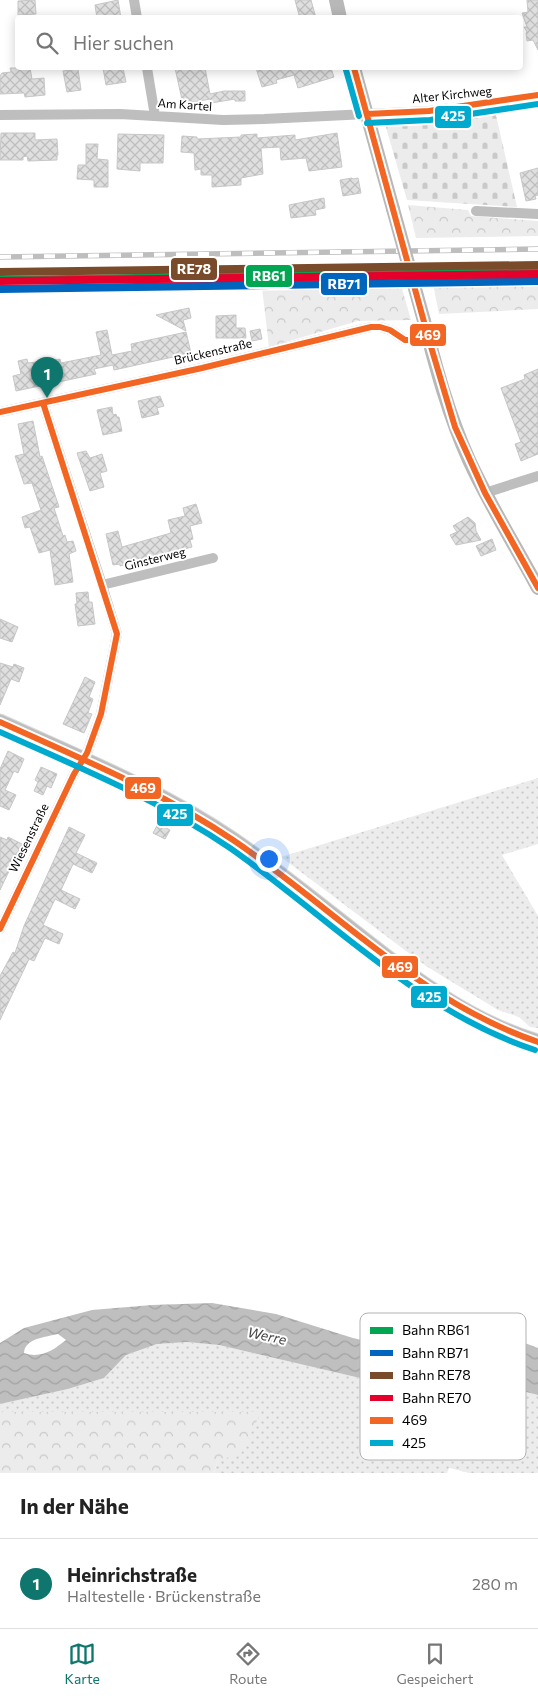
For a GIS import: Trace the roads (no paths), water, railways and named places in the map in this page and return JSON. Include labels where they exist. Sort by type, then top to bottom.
[{"type":"main road","points":[[0,722],[141,787],[194,815],[265,863],[405,971],[458,1007],[517,1036],[538,1042]]},
{"type":"street","points":[[134,0],[136,15]]},
{"type":"street","points":[[336,0],[339,15]]},
{"type":"street","points":[[147,70],[155,116]]},
{"type":"street","points":[[355,70],[455,427],[486,493],[538,588]]},
{"type":"street","name":"Alter Kirchweg","points":[[368,114],[429,111],[538,95]]},
{"type":"street","name":"Am Kartel","points":[[0,115],[120,114],[223,120],[368,114]]},
{"type":"street","points":[[476,211],[538,214]]},
{"type":"street","name":"Brückenstraße","points":[[0,412],[202,368],[371,327],[390,330],[405,340],[429,340]]},
{"type":"street","name":"Wiesenstraße","points":[[0,929],[74,774],[87,753],[101,714],[117,634],[43,403]]},
{"type":"street","points":[[486,493],[538,476]]},
{"type":"street","name":"Ginsterweg","points":[[102,585],[213,558]]},
{"type":"water","name":"Werre","points":[[212,1303],[276,1314],[360,1340],[360,1378],[219,1345],[187,1342],[157,1344],[126,1355],[104,1378],[68,1389],[0,1404],[0,1343],[24,1328],[92,1310]],"holes":[[[58,1334],[66,1340],[57,1347],[36,1355],[24,1353],[25,1348],[32,1341]]]},
{"type":"water","points":[[526,1344],[538,1348],[538,1395],[526,1392]]},
{"type":"railway","points":[[0,257],[538,249]]},
{"type":"rail line","name":"RE78","points":[[0,272],[538,265]]},
{"type":"rail line","name":"RB61","points":[[0,280],[538,272]]},
{"type":"rail line","name":"RE70","points":[[0,281],[538,274]]},
{"type":"rail line","name":"RB71","points":[[0,289],[538,281]]},
{"type":"place","name":"Heinrichstraße","points":[[47,398]]}]
